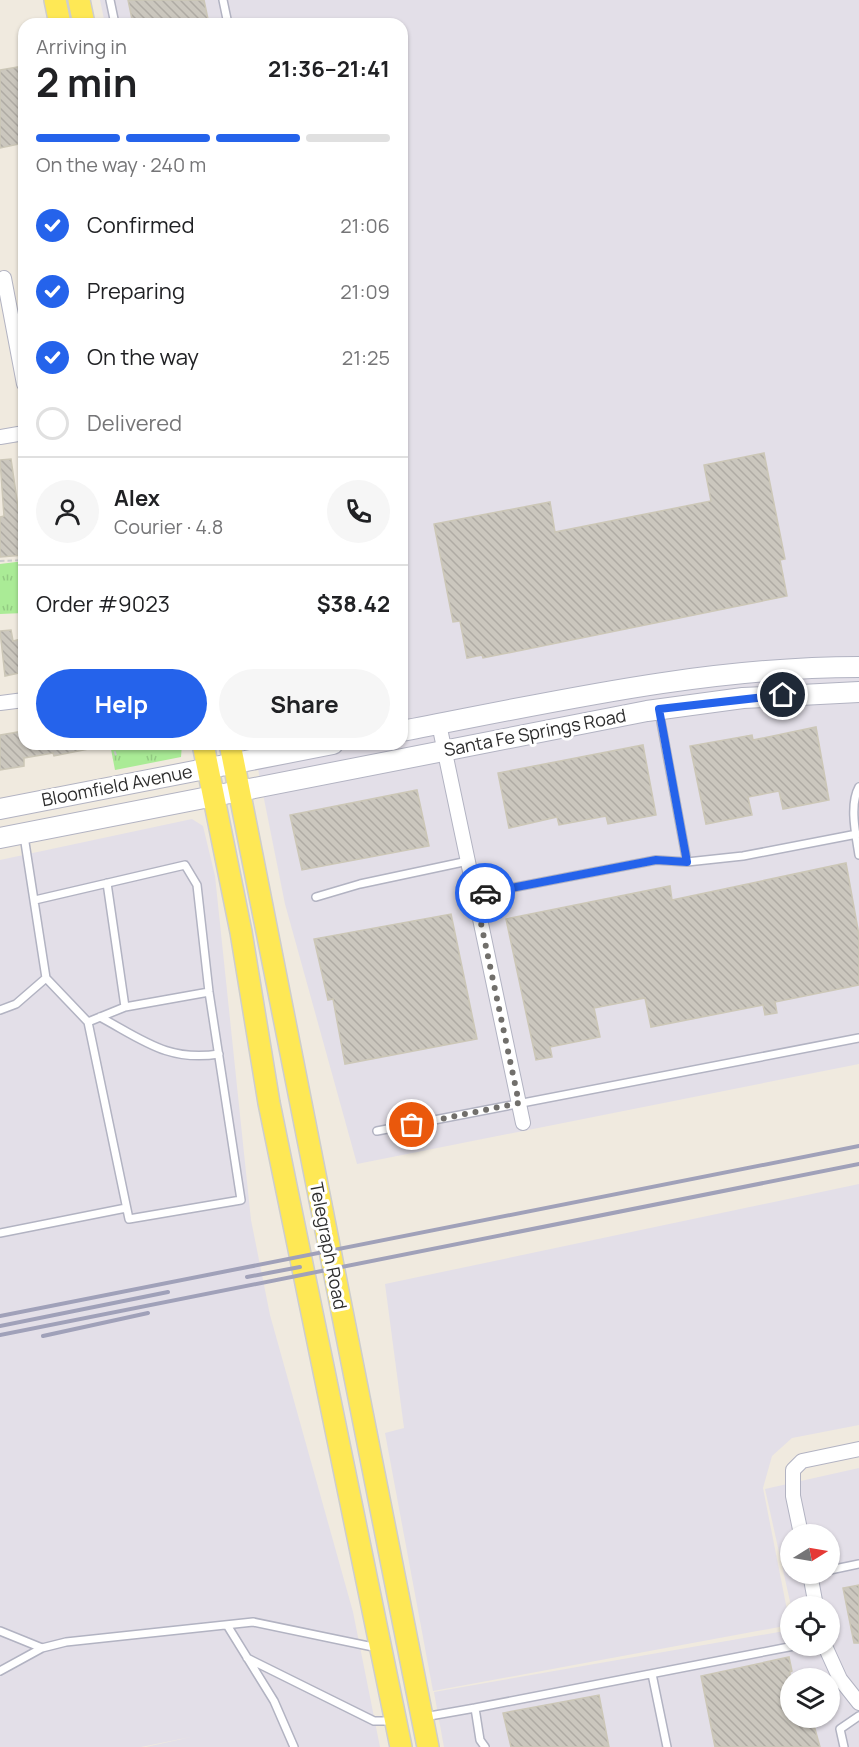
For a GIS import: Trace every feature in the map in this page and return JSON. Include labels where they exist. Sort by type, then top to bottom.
[{"type":"main road","points":[[55,0],[59,18]]},
{"type":"main road","points":[[79,0],[83,18]]},
{"type":"main road","name":"Santa Fe Springs Road","points":[[408,730],[716,674],[775,669],[859,667]]},
{"type":"main road","name":"Santa Fe Springs Road","points":[[214,796],[659,709],[743,698],[859,692]]},
{"type":"main road","name":"Telegraph Road","points":[[204,750],[241,933],[269,1103],[401,1747]]},
{"type":"main road","points":[[232,753],[266,750]]},
{"type":"main road","name":"Telegraph Road","points":[[232,753],[428,1747]]},
{"type":"main road","name":"Bloomfield Avenue","points":[[0,808],[208,768],[232,753]]},
{"type":"main road","name":"Bloomfield Avenue","points":[[0,838],[214,796]]},
{"type":"street","points":[[4,278],[18,352]]},
{"type":"street","points":[[0,437],[18,433]]},
{"type":"street","points":[[0,703],[18,701]]},
{"type":"street","points":[[439,724],[523,1123]]},
{"type":"street","points":[[799,1524],[793,1496],[793,1470],[802,1461],[859,1449]]},
{"type":"street","points":[[830,1656],[840,1679],[859,1703]]},
{"type":"lane","points":[[110,0],[114,18]]},
{"type":"lane","points":[[223,0],[227,18]]},
{"type":"lane","points":[[659,709],[687,862]]},
{"type":"lane","points":[[859,787],[856,792],[859,855]]},
{"type":"lane","points":[[24,833],[46,978],[88,1022],[129,1219],[241,1200],[209,992],[197,885],[185,865],[35,900]]},
{"type":"lane","points":[[475,895],[656,860],[687,862],[743,856],[857,834]]},
{"type":"lane","points":[[316,897],[360,884],[468,861]]},
{"type":"lane","points":[[107,884],[125,1007]]},
{"type":"lane","points":[[0,1010],[16,1004],[46,978]]},
{"type":"lane","points":[[88,1022],[125,1007],[209,992]]},
{"type":"lane","points":[[100,1017],[162,1050],[194,1058],[219,1054]]},
{"type":"lane","points":[[377,1131],[859,1038]]},
{"type":"lane","points":[[0,1233],[126,1208]]},
{"type":"lane","points":[[840,1567],[859,1564]]},
{"type":"lane","points":[[0,1671],[42,1648],[66,1642],[253,1622],[381,1648]]},
{"type":"lane","points":[[226,1625],[274,1701],[294,1747]]},
{"type":"lane","points":[[0,1631],[42,1648]]},
{"type":"lane","points":[[422,1718],[780,1649]]},
{"type":"lane","points":[[247,1658],[374,1721],[396,1721]]},
{"type":"lane","points":[[652,1674],[667,1747]]},
{"type":"lane","points":[[475,1708],[480,1740],[485,1747]]},
{"type":"lane","points":[[844,1747],[840,1729],[859,1716]]},
{"type":"path","points":[[0,561],[18,560]]},
{"type":"path","points":[[114,750],[117,758]]},
{"type":"shaded area","points":[[100,0],[859,0],[859,1064],[357,1164],[285,904],[254,750],[408,750],[408,18],[104,18]]},
{"type":"shaded area","points":[[192,819],[203,826],[215,876],[251,1220],[270,1315],[353,1612],[380,1747],[146,1747],[191,1737],[141,1747],[0,1747],[0,860]]},
{"type":"shaded area","points":[[859,1184],[859,1425],[792,1438],[772,1456],[763,1488],[780,1584],[782,1584],[784,1596],[780,1596],[780,1627],[433,1691],[385,1433],[404,1428],[385,1284]]},
{"type":"shaded area","points":[[859,1468],[859,1747],[444,1747],[434,1692],[780,1632],[780,1656],[840,1656],[840,1596],[789,1596],[786,1584],[840,1584],[840,1524],[780,1524],[780,1556],[765,1489]]},
{"type":"green space","points":[[18,562],[18,613],[0,614],[0,564]]},
{"type":"green space","points":[[111,750],[182,750],[181,757],[115,770]]},
{"type":"building","points":[[128,0],[204,0],[208,18],[132,18]]},
{"type":"building","points":[[18,67],[18,144],[0,148],[0,70]]},
{"type":"building","points":[[764,453],[785,559],[780,560],[787,596],[483,658],[482,655],[467,658],[460,621],[453,622],[434,524],[550,502],[555,532],[711,501],[704,465]]},
{"type":"building","points":[[11,459],[18,507],[18,556],[0,557],[0,517],[4,516],[0,460]]},
{"type":"building","points":[[11,630],[13,641],[18,640],[18,673],[5,676],[0,631]]},
{"type":"building","points":[[816,727],[829,800],[783,809],[779,791],[748,797],[752,815],[706,824],[690,746],[752,735],[753,740]]},
{"type":"building","points":[[18,732],[18,750],[84,750],[54,756],[53,753],[24,758],[24,766],[0,770],[0,735]]},
{"type":"building","points":[[643,745],[656,815],[608,824],[606,816],[559,825],[557,817],[509,828],[498,773]]},
{"type":"building","points":[[417,790],[429,846],[302,870],[290,815]]},
{"type":"building","points":[[846,863],[859,935],[859,985],[775,1002],[777,1013],[765,1015],[763,1005],[651,1027],[645,998],[594,1008],[600,1037],[550,1047],[552,1057],[536,1060],[506,919],[670,886],[672,900]]},
{"type":"building","points":[[451,914],[477,1039],[345,1064],[333,999],[328,1000],[314,939]]},
{"type":"building","points":[[859,1585],[859,1643],[854,1643],[843,1588]]},
{"type":"building","points":[[789,1657],[791,1668],[780,1668],[780,1728],[815,1728],[820,1747],[715,1747],[701,1676]]},
{"type":"building","points":[[599,1695],[609,1747],[511,1747],[503,1713]]},
{"type":"railway","points":[[0,1316],[859,1146]]},
{"type":"railway","points":[[0,1335],[859,1164]]},
{"type":"railway","points":[[247,1277],[300,1267]]},
{"type":"railway","points":[[0,1326],[168,1292]]},
{"type":"railway","points":[[43,1336],[148,1313]]},
{"type":"way so far","points":[[412,1125],[519,1103],[475,895],[485,893]]},
{"type":"route","points":[[485,893],[656,860],[687,862],[659,709],[783,695]]}]
